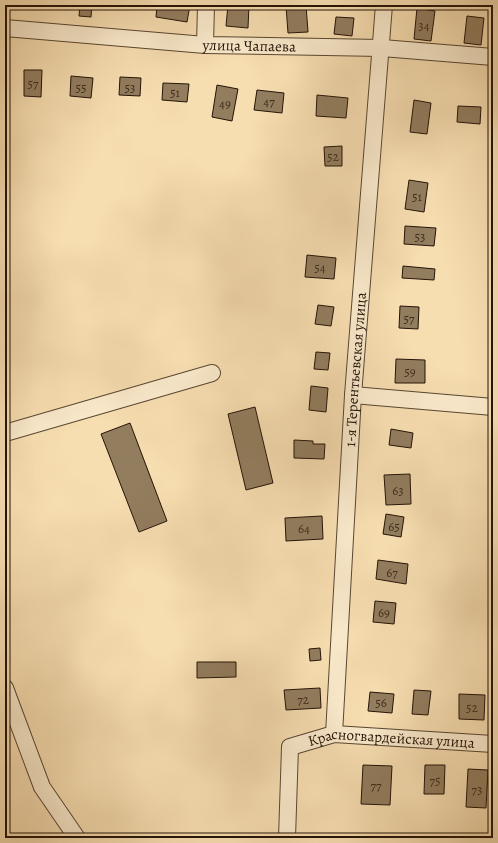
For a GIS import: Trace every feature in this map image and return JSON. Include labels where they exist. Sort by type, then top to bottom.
[{"type":"street","points":[[205,45],[206,5]]},
{"type":"street","name":"1-я Терентьевская улица","points":[[334,734],[354,395],[382,48],[384,5]]},
{"type":"street","name":"улица Чапаева","points":[[5,28],[205,45],[382,48],[493,57]]},
{"type":"street","points":[[5,433],[212,373]]},
{"type":"street","points":[[354,395],[493,407]]},
{"type":"street","points":[[5,688],[42,787],[77,838]]},
{"type":"street","name":"Красногвардейская улица","points":[[287,838],[290,747],[334,734],[493,744]]},
{"type":"building","points":[[80,5],[92,5],[91,17],[79,16]]},
{"type":"building","points":[[157,5],[190,5],[187,22],[156,17]]},
{"type":"building","points":[[228,5],[249,5],[248,28],[226,26]]},
{"type":"building","points":[[306,5],[308,32],[288,33],[286,6]]},
{"type":"building","points":[[417,8],[435,11],[431,41],[414,39]]},
{"type":"building","points":[[467,16],[484,18],[481,45],[464,43]]},
{"type":"building","points":[[336,17],[354,18],[352,36],[334,34]]},
{"type":"building","points":[[24,70],[42,70],[41,97],[24,96]]},
{"type":"building","points":[[71,76],[93,78],[91,98],[70,96]]},
{"type":"building","points":[[120,77],[141,78],[140,96],[119,95]]},
{"type":"building","points":[[163,83],[189,84],[187,102],[162,100]]},
{"type":"building","points":[[217,85],[238,89],[232,121],[212,117]]},
{"type":"building","points":[[257,90],[284,93],[282,113],[254,110]]},
{"type":"building","points":[[317,95],[348,98],[346,118],[316,116]]},
{"type":"building","points":[[414,100],[431,103],[427,134],[410,132]]},
{"type":"building","points":[[458,106],[481,107],[480,124],[457,122]]},
{"type":"building","points":[[342,146],[342,166],[325,166],[324,147]]},
{"type":"building","points":[[409,180],[428,183],[424,212],[405,209]]},
{"type":"building","points":[[405,226],[436,228],[434,246],[404,244]]},
{"type":"building","points":[[307,255],[336,258],[334,279],[305,277]]},
{"type":"building","points":[[403,266],[435,269],[434,280],[402,278]]},
{"type":"building","points":[[318,305],[334,307],[331,326],[315,324]]},
{"type":"building","points":[[400,306],[419,307],[418,329],[399,328]]},
{"type":"building","points":[[316,352],[330,353],[328,370],[314,369]]},
{"type":"building","points":[[396,359],[425,360],[425,383],[395,383]]},
{"type":"building","points":[[311,386],[328,388],[326,412],[309,410]]},
{"type":"building","points":[[255,407],[273,483],[246,490],[228,414]]},
{"type":"building","points":[[130,423],[167,521],[139,532],[101,434]]},
{"type":"building","points":[[391,429],[413,433],[411,448],[389,445]]},
{"type":"building","points":[[294,440],[313,441],[313,444],[325,444],[324,459],[294,458]]},
{"type":"building","points":[[410,474],[411,504],[386,505],[384,475]]},
{"type":"building","points":[[386,514],[404,517],[401,537],[383,534]]},
{"type":"building","points":[[322,516],[323,539],[286,541],[285,518]]},
{"type":"building","points":[[378,560],[408,564],[406,584],[376,579]]},
{"type":"building","points":[[375,601],[396,603],[394,624],[373,622]]},
{"type":"building","points":[[320,648],[321,660],[310,661],[309,649]]},
{"type":"building","points":[[197,662],[236,662],[236,677],[197,678]]},
{"type":"building","points":[[320,688],[321,708],[286,710],[284,690]]},
{"type":"building","points":[[414,690],[431,691],[428,715],[412,714]]},
{"type":"building","points":[[370,692],[394,694],[392,713],[368,711]]},
{"type":"building","points":[[459,694],[485,695],[484,720],[459,719]]},
{"type":"building","points":[[363,765],[392,766],[390,805],[361,804]]},
{"type":"building","points":[[425,765],[445,765],[444,794],[424,794]]},
{"type":"building","points":[[468,769],[488,770],[486,808],[466,807]]}]
